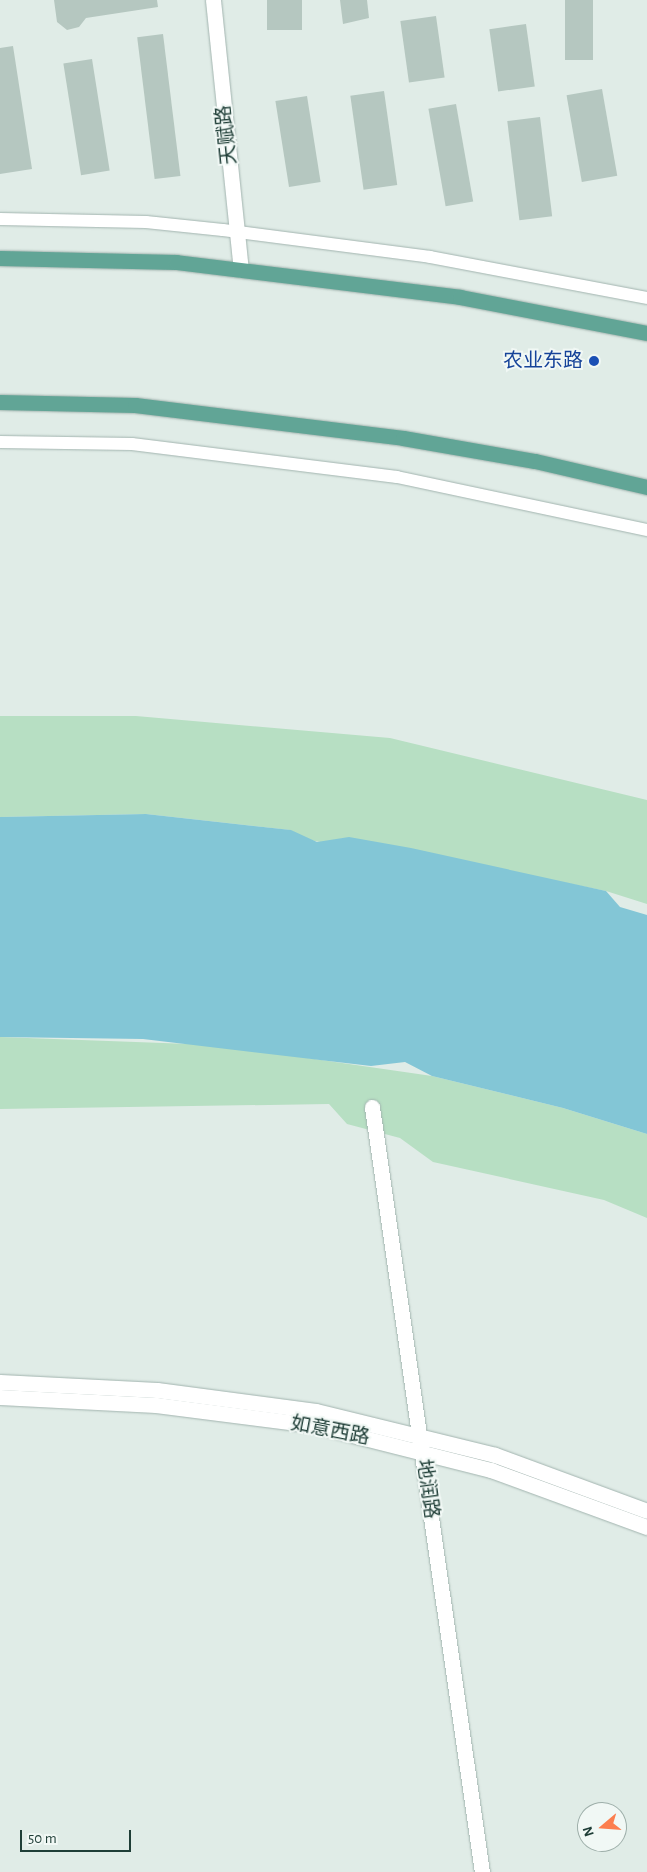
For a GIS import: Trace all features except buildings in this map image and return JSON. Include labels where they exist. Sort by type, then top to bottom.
[{"type":"main road","points":[[0,258],[176,262],[460,297],[647,333]]},
{"type":"main road","points":[[0,402],[135,405],[403,438],[535,461],[647,488]]},
{"type":"street","name":"天赋路","points":[[213,0],[241,270]]},
{"type":"street","points":[[0,219],[146,222],[237,232],[430,257],[647,298]]},
{"type":"street","points":[[0,442],[132,444],[397,477],[647,530]]},
{"type":"street","name":"地润路","points":[[372,1107],[482,1872]]},
{"type":"street","name":"如意西路","points":[[0,1382],[157,1390],[316,1410],[495,1455],[647,1511]]},
{"type":"street","name":"如意西路","points":[[0,1397],[156,1405],[313,1426],[422,1451],[540,1486],[647,1527]]},
{"type":"green space","points":[[0,716],[136,716],[390,738],[647,800],[647,904],[606,891],[344,838],[326,843],[309,840],[290,830],[146,814],[0,817]]},
{"type":"green space","points":[[0,1037],[217,1045],[432,1076],[563,1108],[647,1134],[647,1218],[604,1200],[433,1162],[400,1138],[347,1124],[329,1104],[0,1109]]},
{"type":"water","points":[[146,814],[291,830],[317,842],[349,837],[411,848],[606,891],[620,907],[647,915],[647,1134],[563,1108],[432,1076],[405,1062],[371,1066],[143,1039],[0,1037],[0,817]]},
{"type":"place","name":"农业东路","points":[[594,361]]}]
